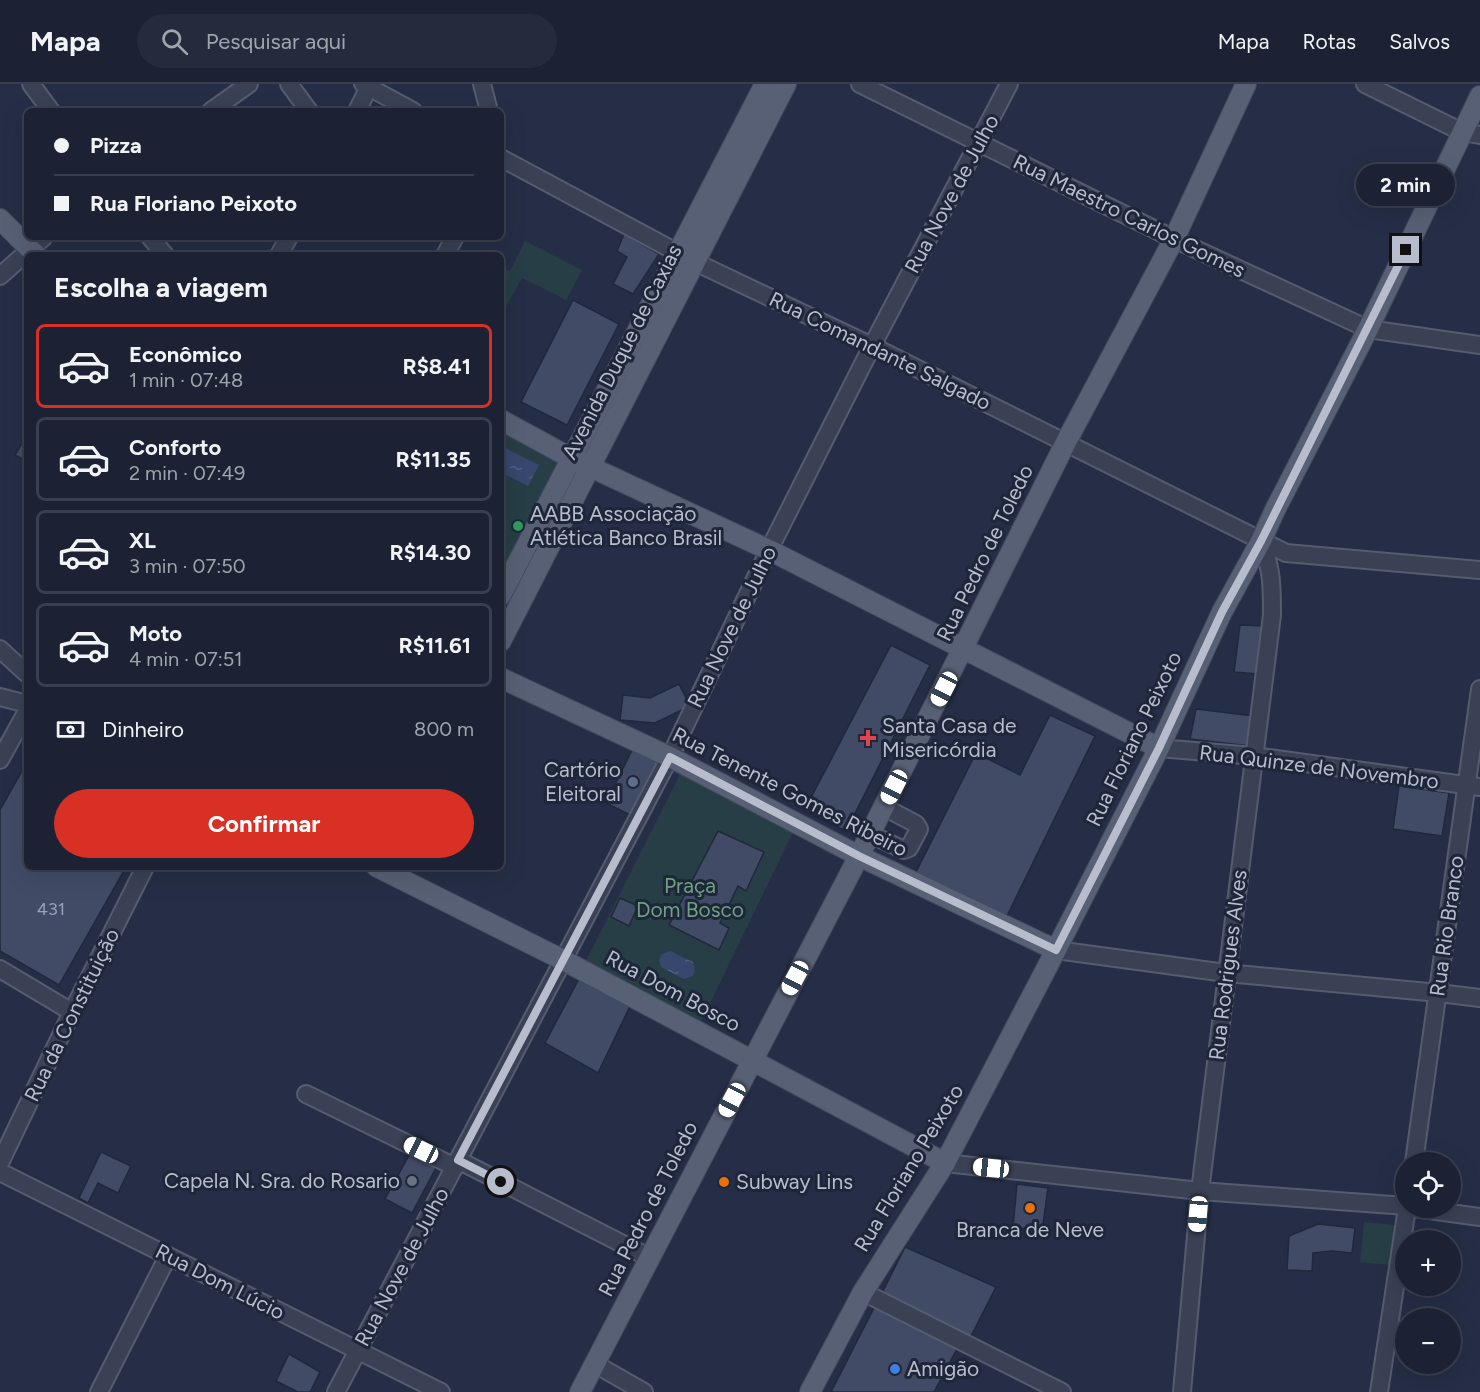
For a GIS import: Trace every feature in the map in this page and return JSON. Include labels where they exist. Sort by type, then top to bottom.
[{"type":"main road","name":"Avenida Duque de Caxias","points":[[504,590],[765,84]]},
{"type":"main road","name":"Rua Pedro de Toledo","points":[[580,1392],[859,856],[1066,442],[1174,239],[1246,84]]},
{"type":"main road","name":"Avenida Duque de Caxias","points":[[504,635],[785,85]]},
{"type":"main road","name":"Rua Floriano Peixoto","points":[[810,1392],[863,1292],[945,1163],[1056,950],[1159,748],[1222,612],[1471,134],[1480,96]]},
{"type":"main road","points":[[0,219],[24,237]]},
{"type":"main road","points":[[504,422],[571,458],[769,550],[1159,748]]},
{"type":"main road","name":"Rua Tenente Gomes Ribeiro","points":[[504,679],[670,757],[859,856],[1056,950]]},
{"type":"main road","name":"Rua Dom Bosco","points":[[386,870],[753,1060],[945,1163]]},
{"type":"street","points":[[31,84],[49,108]]},
{"type":"street","points":[[215,108],[249,84]]},
{"type":"street","points":[[289,84],[307,108]]},
{"type":"street","points":[[482,84],[488,108]]},
{"type":"street","name":"Rua Maestro Carlos Gomes","points":[[860,84],[1174,239],[1368,329],[1480,345]]},
{"type":"street","name":"Rua Nove de Julho","points":[[336,1392],[670,757],[769,550],[872,346],[1009,84]]},
{"type":"street","points":[[1365,84],[1471,134]]},
{"type":"street","points":[[358,108],[366,86],[407,108]]},
{"type":"street","name":"Rua Comandante Salgado","points":[[504,160],[677,253],[872,346],[1286,553],[1480,570]]},
{"type":"street","points":[[152,240],[162,252]]},
{"type":"street","points":[[0,276],[24,257]]},
{"type":"street","name":"Rua Rodrigues Alves","points":[[1182,1392],[1200,1191],[1272,615],[1272,581],[1269,560],[1261,541]]},
{"type":"street","points":[[0,649],[24,671]]},
{"type":"street","name":"Rua Rio Branco","points":[[1415,1152],[1438,993],[1473,786],[1480,688]]},
{"type":"street","points":[[0,697],[24,703]]},
{"type":"street","points":[[0,760],[24,716]]},
{"type":"street","name":"Rua Quinze de Novembro","points":[[1159,748],[1254,756],[1473,786]]},
{"type":"street","points":[[870,834],[904,850],[909,848],[918,826],[884,807]]},
{"type":"street","name":"Rua da Constituição","points":[[0,1164],[72,1012],[143,870]]},
{"type":"street","points":[[1056,950],[1226,973],[1480,998]]},
{"type":"street","points":[[0,969],[72,1012]]},
{"type":"street","points":[[306,1094],[457,1163],[650,1258]]},
{"type":"street","points":[[945,1163],[1200,1191],[1395,1206]]},
{"type":"street","name":"Rua Dom Lúcio","points":[[0,1172],[441,1392]]},
{"type":"street","points":[[1461,1214],[1480,1217]]},
{"type":"street","points":[[1379,1392],[1404,1218]]},
{"type":"street","points":[[99,1392],[168,1256]]},
{"type":"street","points":[[863,1292],[1062,1392]]},
{"type":"street","points":[[595,1364],[644,1392]]},
{"type":"green space","points":[[525,241],[582,270],[566,300],[522,278],[504,310],[504,268],[510,271]]},
{"type":"green space","name":"AABB Associação Atlética Banco Brasil","points":[[504,426],[569,460],[504,586]]},
{"type":"green space","name":"Praça Dom Bosco","points":[[682,770],[795,828],[699,1026],[584,965]]},
{"type":"green space","points":[[1364,1222],[1395,1225],[1391,1265],[1360,1262]]},
{"type":"water","points":[[504,448],[539,465],[528,486],[504,474]]},
{"type":"water","points":[[670,951],[693,962],[695,970],[693,976],[684,979],[661,967],[659,960],[662,954]]},
{"type":"building","points":[[624,234],[659,254],[633,294],[613,284],[627,257],[617,251]]},
{"type":"building","points":[[573,300],[619,324],[567,425],[521,402]]},
{"type":"building","points":[[24,440],[24,460],[15,455]]},
{"type":"building","points":[[1240,625],[1264,626],[1259,674],[1234,672]]},
{"type":"building","name":"Santa Casa de Misericórdia","points":[[891,645],[930,665],[846,831],[804,811]]},
{"type":"building","points":[[679,684],[690,706],[655,723],[620,720],[623,695],[650,698]]},
{"type":"building","points":[[1196,709],[1254,716],[1250,746],[1190,739]]},
{"type":"building","points":[[1050,715],[1095,736],[1005,920],[915,874],[976,753],[1020,775]]},
{"type":"building","name":"Cartório Eleitoral","points":[[633,748],[660,761],[634,817],[606,803]]},
{"type":"building","points":[[24,767],[24,870],[124,870],[59,985],[0,951],[0,810]]},
{"type":"building","points":[[1399,786],[1449,793],[1442,836],[1393,829]]},
{"type":"building","points":[[718,831],[764,852],[746,891],[738,886],[720,923],[729,928],[719,950],[669,925]]},
{"type":"building","points":[[620,898],[638,906],[629,926],[611,917]]},
{"type":"building","points":[[581,975],[632,1002],[598,1073],[545,1043]]},
{"type":"building","name":"Capela N. Sra. do Rosario","points":[[412,1150],[438,1164],[412,1213],[385,1199]]},
{"type":"building","points":[[101,1152],[131,1166],[118,1193],[98,1183],[88,1203],[79,1198]]},
{"type":"building","name":"Branca de Neve","points":[[1017,1184],[1048,1188],[1042,1231],[1013,1227]]},
{"type":"building","points":[[1318,1224],[1355,1228],[1352,1253],[1332,1251],[1313,1253],[1312,1271],[1287,1270],[1289,1236]]},
{"type":"building","points":[[905,1247],[996,1287],[967,1344],[880,1297]]},
{"type":"building","name":"Amigão","points":[[877,1302],[959,1345],[934,1392],[831,1392]]},
{"type":"building","points":[[289,1354],[320,1372],[310,1392],[298,1392],[276,1381]]},
{"type":"place","name":"AABB Associação Atlética Banco Brasil","points":[[518,526]]},
{"type":"place","name":"Santa Casa de Misericórdia","points":[[868,738]]},
{"type":"place","name":"Cartório Eleitoral","points":[[633,782]]},
{"type":"place","name":"Capela N. Sra. do Rosario","points":[[412,1181]]},
{"type":"place","name":"Subway Lins","points":[[724,1182]]},
{"type":"place","name":"Branca de Neve","points":[[1030,1208]]},
{"type":"place","name":"Amigão","points":[[895,1369]]},
{"type":"route","points":[[501,1182],[458,1160],[670,757],[859,856],[1056,950],[1159,748],[1222,612],[1261,541],[1406,250]]}]
